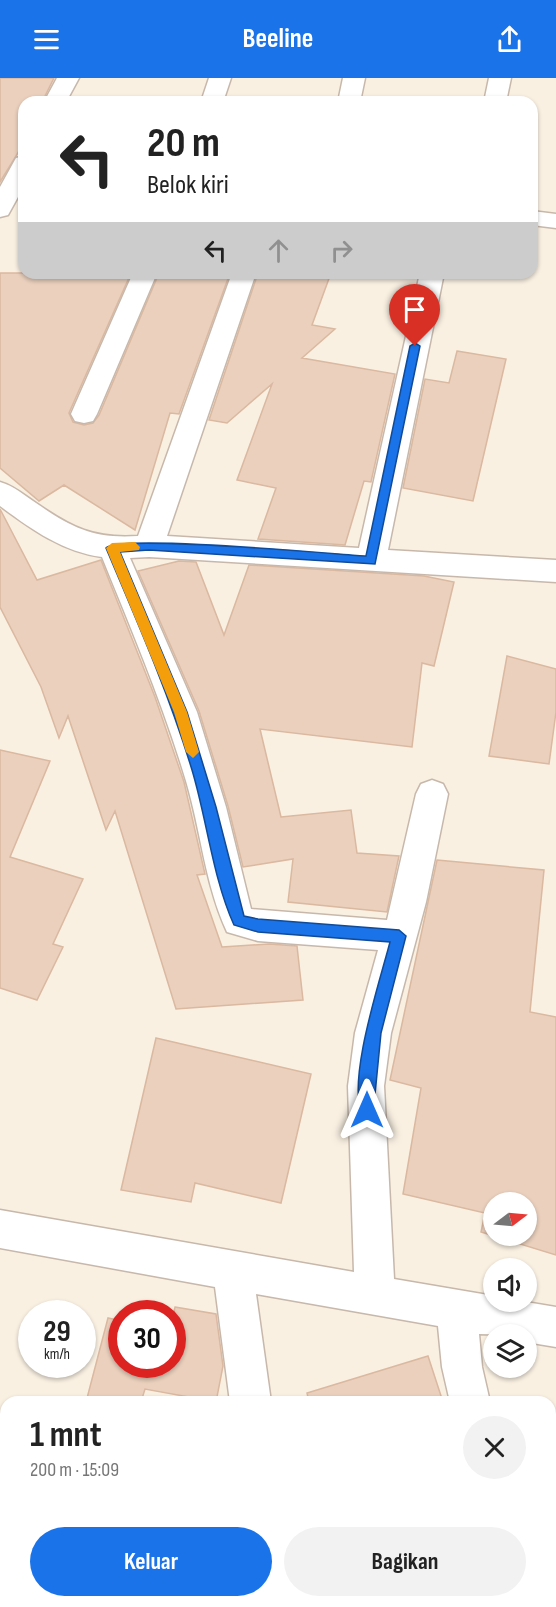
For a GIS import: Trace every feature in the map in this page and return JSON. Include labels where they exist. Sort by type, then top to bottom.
[{"type":"street","points":[[58,96],[68,78]]},
{"type":"street","points":[[214,96],[220,78]]},
{"type":"street","points":[[350,96],[354,78]]},
{"type":"street","points":[[496,96],[500,78]]},
{"type":"street","points":[[0,210],[18,160]]},
{"type":"street","points":[[538,219],[556,221]]},
{"type":"street","points":[[538,230],[556,232]]},
{"type":"street","points":[[84,414],[142,279]]},
{"type":"street","points":[[149,546],[242,279]]},
{"type":"street","points":[[371,561],[431,279]]},
{"type":"street","points":[[0,492],[63,533],[84,543],[112,548],[149,546],[556,571]]},
{"type":"street","points":[[112,548],[181,712],[210,807],[233,905],[239,921],[258,926],[399,936]]},
{"type":"street","points":[[375,1295],[366,1086],[373,1033],[420,856],[432,794]]},
{"type":"street","points":[[0,1229],[556,1327]]},
{"type":"street","points":[[233,1271],[249,1396]]},
{"type":"street","points":[[456,1310],[462,1367],[469,1396]]},
{"type":"building","points":[[0,78],[54,78],[45,96],[18,96],[18,153],[0,182]]},
{"type":"building","points":[[0,273],[18,273],[18,279],[128,279],[69,413],[73,422],[84,425],[93,423],[99,415],[156,279],[228,279],[179,414],[170,413],[135,530],[64,485],[39,501],[0,468]]},
{"type":"building","points":[[256,279],[329,279],[312,325],[335,329],[302,358],[395,374],[371,482],[364,481],[345,545],[258,539],[276,488],[237,480],[272,384],[227,423],[209,420]]},
{"type":"building","points":[[457,351],[506,359],[473,501],[403,488],[425,379],[449,383]]},
{"type":"building","points":[[0,509],[37,580],[101,560],[155,697],[184,782],[205,874],[197,875],[222,947],[269,944],[297,946],[303,1000],[176,1009],[115,811],[106,830],[68,716],[59,738],[41,687],[0,607]]},
{"type":"building","points":[[179,561],[196,562],[224,635],[249,565],[424,576],[454,582],[434,666],[422,663],[412,747],[260,729],[281,817],[351,810],[357,853],[399,856],[387,912],[288,902],[293,859],[243,867],[228,806],[199,711],[138,571]]},
{"type":"building","points":[[507,656],[556,669],[556,712],[549,764],[489,756]]},
{"type":"building","points":[[0,750],[50,761],[10,857],[83,879],[53,944],[63,947],[37,1000],[0,988]]},
{"type":"building","points":[[437,860],[544,870],[530,1012],[556,1017],[556,1255],[527,1246],[537,1246],[537,1192],[483,1192],[483,1213],[403,1194],[421,1088],[390,1080]]},
{"type":"building","points":[[156,1038],[311,1074],[281,1203],[195,1183],[191,1202],[121,1190]]},
{"type":"building","points":[[186,1309],[216,1314],[223,1366],[217,1396],[183,1396],[145,1389],[143,1396],[88,1396],[92,1378],[96,1378],[96,1364],[108,1318],[108,1378],[186,1378]]},
{"type":"building","points":[[428,1356],[441,1396],[308,1396],[307,1393]]},
{"type":"slow traffic","points":[[135,547],[112,548],[181,712],[193,752]]},
{"type":"route","points":[[367,1110],[366,1086],[373,1033],[399,936],[258,926],[239,921],[235,914],[210,807],[181,712],[112,548],[149,546],[371,561],[415,346]]}]
